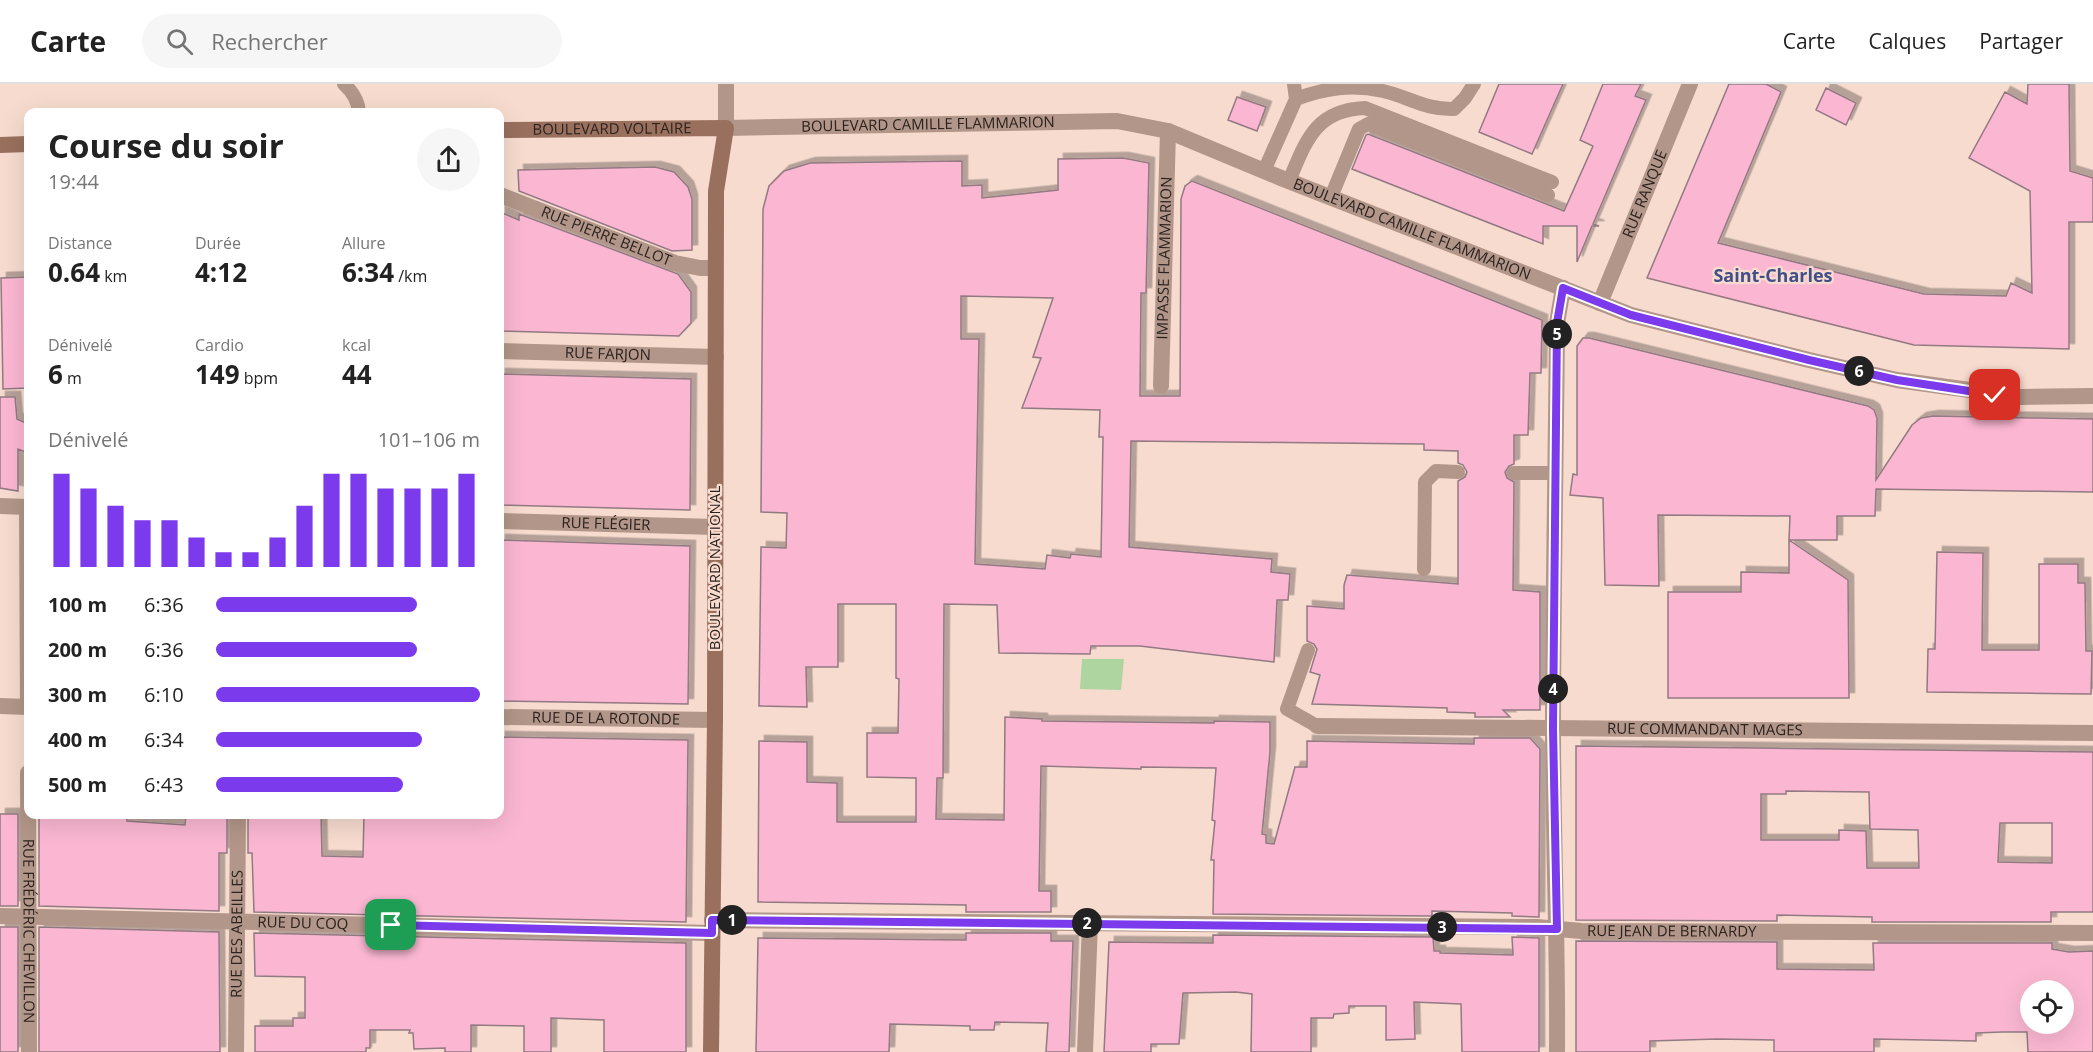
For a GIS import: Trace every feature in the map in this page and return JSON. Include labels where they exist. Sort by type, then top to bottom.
[{"type":"main road","name":"BOULEVARD VOLTAIRE","points":[[504,130],[726,128]]},
{"type":"main road","name":"BOULEVARD NATIONAL","points":[[711,1052],[717,180],[726,128]]},
{"type":"main road","points":[[0,146],[24,144]]},
{"type":"street","name":"BOULEVARD NATIONAL","points":[[726,84],[726,128]]},
{"type":"street","name":"RUE RANQUE","points":[[1599,303],[1690,84]]},
{"type":"street","name":"BOULEVARD CAMILLE FLAMMARION","points":[[726,128],[1117,121],[1168,131],[1631,315],[1897,380],[2020,397],[2093,396]]},
{"type":"street","name":"IMPASSE FLAMMARION","points":[[1161,386],[1168,131]]},
{"type":"street","name":"RUE PIERRE BELLOT","points":[[504,197],[675,263],[700,268],[716,268]]},
{"type":"street","points":[[1557,1052],[1553,728],[1555,473],[1557,323],[1563,288]]},
{"type":"street","name":"RUE FARJON","points":[[504,351],[716,357]]},
{"type":"street","points":[[0,506],[24,507]]},
{"type":"street","name":"RUE FLÉGIER","points":[[504,521],[715,527]]},
{"type":"street","points":[[0,706],[24,705]]},
{"type":"street","name":"RUE DE LA ROTONDE","points":[[504,717],[715,720]]},
{"type":"street","name":"RUE COMMANDANT MAGES","points":[[1317,726],[2093,733]]},
{"type":"street","name":"RUE FRÉDÉRIC CHEVILLON","points":[[28,819],[29,1052]]},
{"type":"street","name":"RUE DES ABEILLES","points":[[236,1052],[238,819]]},
{"type":"street","name":"RUE DU COQ","points":[[0,916],[712,926]]},
{"type":"street","points":[[1085,1052],[1089,923]]},
{"type":"street","name":"RUE JEAN DE BERNARDY","points":[[712,926],[1089,923],[1581,931],[2093,933]]},
{"type":"lane","points":[[344,84],[352,91],[358,108]]},
{"type":"lane","points":[[1264,171],[1296,99],[1294,84]]},
{"type":"lane","points":[[1296,99],[1342,86],[1382,91],[1437,110],[1454,109],[1474,84]]},
{"type":"lane","points":[[1290,181],[1303,148],[1315,127],[1333,114],[1365,108],[1550,188],[1368,124],[1359,129],[1331,197]]},
{"type":"lane","points":[[1424,568],[1425,482],[1436,471],[1458,472]]},
{"type":"lane","points":[[1514,473],[1555,473]]},
{"type":"lane","points":[[1308,650],[1287,709],[1317,726]]},
{"type":"green space","points":[[1082,659],[1124,659],[1121,690],[1080,689]]},
{"type":"building","points":[[1499,84],[1563,84],[1532,154],[1479,132]]},
{"type":"building","points":[[1603,84],[1641,84],[1635,96],[1646,100],[1593,224],[1599,226],[1592,226],[1577,262],[1577,226],[1543,226],[1543,244],[1352,169],[1368,134],[1564,211],[1593,146],[1580,140]]},
{"type":"building","points":[[1729,84],[1766,84],[1781,92],[1718,243],[1924,294],[2006,296],[2011,283],[2032,293],[2030,191],[1969,158],[2005,92],[2027,104],[2028,84],[2069,84],[2070,171],[2093,178],[2093,222],[2069,222],[2069,349],[1914,345],[1647,278]]},
{"type":"building","points":[[1826,88],[1856,103],[1846,125],[1816,110]]},
{"type":"building","points":[[1237,97],[1266,107],[1257,131],[1228,120]]},
{"type":"building","points":[[1123,158],[1149,163],[1146,293],[1141,293],[1140,396],[1180,396],[1181,199],[1185,186],[1192,181],[1542,320],[1541,373],[1530,373],[1528,435],[1514,435],[1514,464],[1509,466],[1505,472],[1507,478],[1514,482],[1513,590],[1540,592],[1540,710],[1503,710],[1510,717],[1475,717],[1475,713],[1447,712],[1447,708],[1312,704],[1320,675],[1310,672],[1317,649],[1314,644],[1307,641],[1307,606],[1344,609],[1344,585],[1347,575],[1458,584],[1458,481],[1465,477],[1467,472],[1463,465],[1458,463],[1458,451],[1424,450],[1424,444],[1131,441],[1129,547],[1272,559],[1271,572],[1290,574],[1288,600],[1277,600],[1274,662],[1140,646],[1091,646],[1090,654],[999,653],[997,605],[944,604],[943,778],[937,778],[936,819],[1004,820],[1005,717],[1042,719],[1042,721],[1270,722],[1270,752],[1262,834],[1266,835],[1266,843],[1274,844],[1295,767],[1307,767],[1307,741],[1474,744],[1474,738],[1530,738],[1540,749],[1539,917],[1512,916],[1512,913],[1432,911],[1432,916],[1213,914],[1214,860],[1211,860],[1215,821],[1212,820],[1216,768],[1141,767],[1141,769],[1041,766],[1039,891],[1051,891],[1051,912],[966,912],[966,905],[758,902],[759,741],[807,742],[807,782],[837,783],[837,822],[916,822],[916,778],[867,777],[867,733],[898,733],[899,679],[896,678],[896,604],[838,604],[838,667],[806,667],[807,707],[759,706],[761,547],[786,548],[787,513],[761,512],[763,209],[769,186],[784,171],[810,163],[962,161],[962,186],[982,185],[982,198],[1058,190],[1058,159]],"holes":[[[961,296],[1053,298],[1033,357],[1041,358],[1022,408],[1100,410],[1099,437],[1103,437],[1101,557],[1071,554],[1070,558],[1047,555],[1045,569],[975,564],[979,339],[961,339]]]},
{"type":"building","points":[[655,167],[674,172],[688,187],[692,199],[692,250],[672,251],[519,191],[518,170]]},
{"type":"building","points":[[504,214],[519,220],[519,214],[678,274],[691,292],[691,323],[679,336],[504,331]]},
{"type":"building","points":[[24,277],[24,388],[3,389],[1,278]]},
{"type":"building","points":[[1583,338],[1868,406],[1874,410],[1877,418],[1876,480],[1912,425],[1921,418],[1933,416],[2093,419],[2093,492],[1876,489],[1875,516],[1837,516],[1837,540],[1789,540],[1790,516],[1658,515],[1659,586],[1605,585],[1603,498],[1570,495],[1573,474],[1577,475],[1577,346]]},
{"type":"building","points":[[504,374],[691,379],[690,510],[504,505]]},
{"type":"building","points":[[0,397],[15,397],[17,419],[24,422],[24,451],[18,449],[18,491],[0,488]]},
{"type":"building","points":[[504,540],[690,546],[688,704],[504,701]]},
{"type":"building","points":[[1789,540],[1848,580],[1849,698],[1668,698],[1668,592],[1741,592],[1741,572],[1789,573]]},
{"type":"building","points":[[1937,552],[1983,553],[1982,650],[2039,650],[2039,564],[2078,564],[2078,583],[2085,583],[2086,651],[2092,651],[2091,694],[1927,692],[1928,649],[1935,649]]},
{"type":"building","points":[[504,737],[688,740],[686,922],[254,912],[252,853],[248,853],[248,819],[321,819],[322,856],[363,857],[364,819],[504,819]]},
{"type":"building","points":[[1576,746],[2093,752],[2093,912],[2051,912],[2051,922],[1872,922],[1872,917],[1777,915],[1777,921],[1576,920]],"holes":[[[1786,791],[1869,792],[1870,829],[1918,830],[1919,868],[1867,868],[1866,831],[1839,830],[1839,840],[1761,840],[1761,794],[1786,794]],[[2000,823],[2052,823],[2052,863],[1998,862]]]},
{"type":"building","points":[[0,814],[18,814],[18,906],[0,906]]},
{"type":"building","points":[[39,819],[127,819],[127,821],[185,825],[186,819],[227,819],[227,853],[219,853],[219,911],[39,906]]},
{"type":"building","points":[[0,927],[18,927],[18,1052],[0,1052]]},
{"type":"building","points":[[39,927],[219,932],[220,1052],[39,1052]]},
{"type":"building","points":[[254,933],[686,943],[686,1052],[604,1052],[604,1020],[551,1018],[551,1052],[524,1052],[524,1026],[471,1025],[471,1052],[445,1052],[445,1048],[414,1049],[413,1033],[409,1033],[410,1030],[370,1030],[370,1048],[366,1048],[366,1052],[255,1052],[255,1026],[293,1026],[293,1018],[305,1018],[305,977],[255,976]]},
{"type":"building","points":[[966,933],[1051,933],[1051,941],[1073,941],[1069,1052],[1046,1052],[1048,1023],[995,1022],[994,1030],[970,1030],[970,1026],[890,1024],[889,1052],[756,1052],[758,938],[966,940]]},
{"type":"building","points":[[1213,935],[1433,937],[1434,951],[1440,951],[1440,953],[1513,955],[1512,937],[1539,938],[1539,1052],[1462,1052],[1461,1004],[1414,1002],[1415,1039],[1386,1040],[1386,1006],[1349,1006],[1349,1013],[1334,1014],[1333,1018],[1311,1018],[1311,1052],[1251,1052],[1252,994],[1236,992],[1183,993],[1179,1044],[1151,1044],[1151,1052],[1104,1052],[1109,942],[1213,943]]},
{"type":"building","points":[[1576,941],[1777,942],[1777,969],[1874,970],[1873,943],[2052,943],[2052,949],[2069,952],[2093,951],[2093,1052],[2028,1052],[2027,1034],[2074,1034],[2074,980],[2020,980],[2020,1032],[1976,1033],[1976,1041],[1874,1039],[1874,1052],[1774,1052],[1774,1040],[1650,1041],[1650,1052],[1576,1052]]},
{"type":"district","name":"Saint-Charles","points":[[1773,276]]},
{"type":"route","points":[[391,925],[712,933],[712,920],[1557,929],[1553,728],[1557,323],[1563,288],[1631,315],[1809,360],[1897,380],[1995,395]]}]
